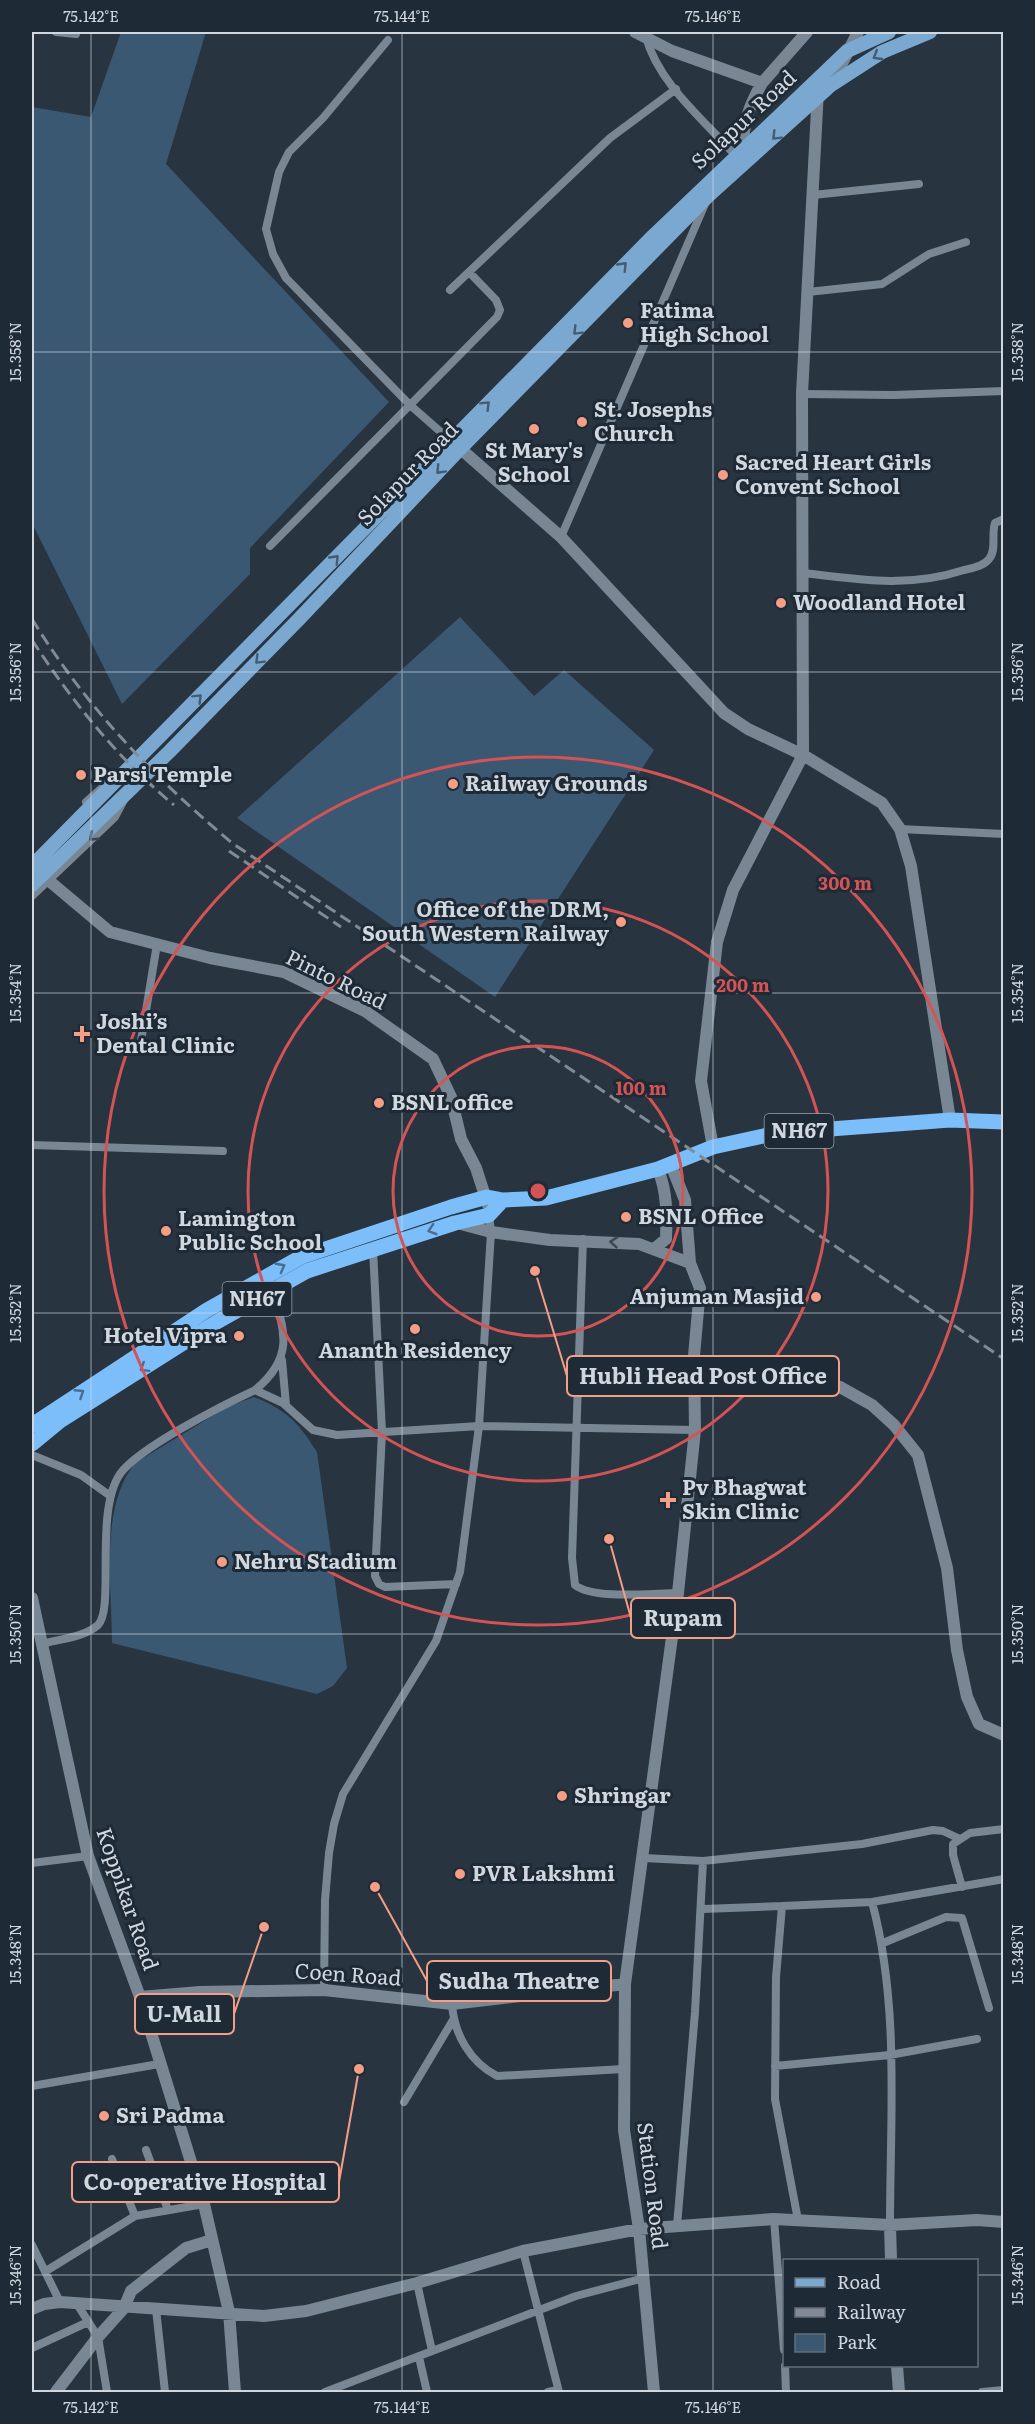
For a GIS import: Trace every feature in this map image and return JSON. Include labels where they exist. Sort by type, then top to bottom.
[{"type":"highway","name":"NH67","points":[[32,1425],[207,1310],[301,1257],[487,1197],[503,1200],[546,1198],[664,1167],[713,1147],[777,1133],[950,1120],[1004,1122]]},
{"type":"highway","name":"NH67","points":[[886,1124],[1004,1132]]},
{"type":"highway","points":[[489,1215],[503,1200]]},
{"type":"highway","name":"NH67","points":[[32,1444],[60,1421],[271,1290],[307,1271],[455,1222],[489,1215]]},
{"type":"main road","points":[[740,153],[748,108],[762,83],[807,32]]},
{"type":"main road","points":[[831,85],[858,32]]},
{"type":"main road","name":"Solapur Road","points":[[33,865],[157,739],[818,89],[847,51],[889,32]]},
{"type":"main road","points":[[713,1147],[701,1081],[717,942],[733,891],[804,755],[802,394],[818,89],[831,85],[882,52],[930,32]]},
{"type":"main road","points":[[640,33],[672,51],[762,83]]},
{"type":"main road","name":"Solapur Road","points":[[32,885],[170,751],[653,236],[740,153],[818,89]]},
{"type":"main road","points":[[456,445],[561,537],[724,713],[748,729],[804,755],[882,803],[900,829],[911,866],[950,1120]]},
{"type":"main road","name":"Pinto Road","points":[[33,865],[110,932],[284,972],[365,1011],[433,1059],[452,1097],[461,1139],[487,1197],[489,1215]]},
{"type":"main road","points":[[654,1250],[666,1239],[668,1214],[664,1167]]},
{"type":"main road","points":[[664,1167],[685,1200],[690,1263],[700,1288],[695,1370],[708,1369],[840,1387],[872,1405],[894,1425],[918,1455],[927,1482],[947,1568],[957,1650],[967,1697],[979,1724],[1004,1735]]},
{"type":"main road","points":[[455,1222],[491,1232],[550,1240],[584,1239],[639,1244],[690,1263]]},
{"type":"main road","name":"Station Road","points":[[654,2392],[639,2229],[624,2130],[625,1984],[644,1858],[678,1593],[695,1430],[695,1370]]},
{"type":"main road","name":"Koppikar Road","points":[[32,1598],[88,1856],[140,1997],[204,2204],[229,2312],[235,2392]]},
{"type":"main road","name":"Coen Road","points":[[140,1997],[210,1992],[324,1989],[452,2004],[625,1984]]},
{"type":"main road","points":[[32,2309],[44,2304],[60,2302],[264,2316],[306,2311],[417,2283],[523,2251],[639,2229],[774,2219],[890,2225],[977,2220],[1004,2222]]},
{"type":"main road","points":[[890,2225],[891,2259]]},
{"type":"main road","points":[[56,2392],[98,2337],[124,2308],[131,2291],[186,2248],[212,2240]]},
{"type":"main road","points":[[897,2367],[899,2392]]},
{"type":"street","points":[[56,32],[76,34]]},
{"type":"street","points":[[640,33],[675,89],[740,153]]},
{"type":"street","points":[[387,40],[323,118],[289,152],[279,172],[266,229],[273,254],[286,278],[410,405],[456,445]]},
{"type":"street","points":[[450,290],[610,138],[675,89]]},
{"type":"street","points":[[813,195],[919,184]]},
{"type":"street","points":[[561,537],[708,196]]},
{"type":"street","points":[[808,292],[882,284],[929,254],[966,242]]},
{"type":"street","points":[[270,546],[497,317],[500,310],[496,300],[469,272]]},
{"type":"street","points":[[802,394],[906,395],[1004,391]]},
{"type":"street","points":[[804,573],[888,583],[940,578],[981,565],[989,560],[993,552],[992,533],[995,523],[1004,519]]},
{"type":"street","points":[[32,896],[115,817],[128,791]]},
{"type":"street","points":[[900,829],[1004,834]]},
{"type":"street","points":[[140,1047],[157,944]]},
{"type":"street","points":[[32,1145],[223,1151]]},
{"type":"street","points":[[324,1989],[328,1865],[334,1824],[343,1794],[436,1641],[456,1584],[479,1426],[491,1232],[489,1215]]},
{"type":"street","points":[[584,1239],[572,1558],[575,1585],[581,1590],[599,1593],[678,1593]]},
{"type":"street","points":[[373,1250],[382,1432],[375,1576],[379,1584],[385,1587],[456,1584]]},
{"type":"street","points":[[271,1290],[284,1340],[282,1360],[285,1405]]},
{"type":"street","points":[[42,1644],[89,1632],[101,1623],[105,1607],[106,1516],[109,1495],[120,1473],[135,1459],[181,1430],[255,1390],[272,1377],[282,1360]]},
{"type":"street","points":[[255,1390],[285,1405],[313,1430],[337,1435],[479,1426],[695,1430]]},
{"type":"street","points":[[32,1455],[81,1475],[109,1495]]},
{"type":"street","points":[[962,1887],[953,1855],[953,1844],[958,1838],[970,1833],[1004,1828]]},
{"type":"street","points":[[644,1858],[703,1861],[862,1844],[924,1831],[943,1831],[958,1838]]},
{"type":"street","points":[[32,1863],[88,1856]]},
{"type":"street","points":[[677,2226],[703,1909],[703,1861]]},
{"type":"street","points":[[703,1909],[872,1902],[1004,1879]]},
{"type":"street","points":[[872,1902],[883,1942],[890,2055],[890,2225]]},
{"type":"street","points":[[782,1906],[776,1977],[775,2099],[798,2220]]},
{"type":"street","points":[[883,1942],[946,1917],[962,1918],[989,2008]]},
{"type":"street","points":[[452,2004],[453,2020],[470,2054],[482,2068],[497,2076],[624,2068]]},
{"type":"street","points":[[404,2102],[453,2020]]},
{"type":"street","points":[[775,2066],[890,2055],[976,2039]]},
{"type":"street","points":[[32,2086],[159,2064]]},
{"type":"street","points":[[146,2150],[168,2210]]},
{"type":"street","points":[[112,2159],[135,2216]]},
{"type":"street","points":[[46,2271],[135,2216],[204,2204]]},
{"type":"street","points":[[774,2219],[783,2337]]},
{"type":"street","points":[[32,2245],[60,2302]]},
{"type":"street","points":[[523,2251],[558,2391],[548,2392]]},
{"type":"street","points":[[325,2392],[576,2296],[644,2278]]},
{"type":"street","points":[[417,2283],[432,2351]]},
{"type":"street","points":[[77,2304],[98,2337],[107,2392]]},
{"type":"street","points":[[156,2309],[165,2392]]},
{"type":"street","points":[[32,2348],[88,2322]]},
{"type":"street","points":[[419,2357],[427,2392]]},
{"type":"street","points":[[785,2367],[786,2392]]},
{"type":"street","points":[[982,2392],[1004,2390]]},
{"type":"green space","points":[[121,32],[206,32],[166,164],[389,402],[250,548],[250,574],[122,704],[32,523],[32,107],[91,117]]},
{"type":"green space","name":"Railway Grounds","points":[[460,617],[534,696],[564,670],[654,750],[495,997],[237,818]]},
{"type":"green space","name":"Nehru Stadium","points":[[254,1397],[291,1418],[304,1432],[317,1452],[347,1668],[333,1686],[317,1694],[112,1643],[110,1549],[116,1502],[124,1481],[135,1463],[229,1406]]},
{"type":"railway","points":[[32,619],[98,711],[148,766],[232,843],[1004,1359]]},
{"type":"railway","points":[[32,640],[79,707],[97,728],[133,768],[174,805]]},
{"type":"railway","points":[[229,851],[341,927]]},
{"type":"place","name":"Fatima High School","points":[[628,323]]},
{"type":"place","name":"St. Josephs Church","points":[[582,422]]},
{"type":"place","name":"St Mary's School","points":[[534,429]]},
{"type":"place","name":"Sacred Heart Girls Convent School","points":[[723,475]]},
{"type":"place","name":"Woodland Hotel","points":[[781,603]]},
{"type":"place","name":"Parsi Temple","points":[[81,775]]},
{"type":"place","name":"Railway Grounds","points":[[453,784]]},
{"type":"place","name":"Office of the DRM, South Western Railway","points":[[621,922]]},
{"type":"place","name":"Joshi’s Dental Clinic","points":[[82,1034]]},
{"type":"place","name":"BSNL office","points":[[379,1103]]},
{"type":"place","name":"BSNL Office","points":[[626,1217]]},
{"type":"place","name":"Lamington Public School","points":[[166,1231]]},
{"type":"place","name":"Hubli Head Post Office","points":[[535,1271]]},
{"type":"place","name":"Anjuman Masjid","points":[[816,1297]]},
{"type":"place","name":"Ananth Residency","points":[[415,1329]]},
{"type":"place","name":"Hotel Vipra","points":[[239,1336]]},
{"type":"place","name":"Pv Bhagwat Skin Clinic","points":[[668,1500]]},
{"type":"place","name":"Rupam","points":[[609,1539]]},
{"type":"place","name":"Nehru Stadium","points":[[222,1562]]},
{"type":"place","name":"Shringar","points":[[562,1796]]},
{"type":"place","name":"PVR Lakshmi","points":[[460,1874]]},
{"type":"place","name":"Sudha Theatre","points":[[375,1887]]},
{"type":"place","name":"U-Mall","points":[[264,1927]]},
{"type":"place","name":"Co-operative Hospital","points":[[359,2069]]},
{"type":"place","name":"Sri Padma","points":[[104,2116]]}]
